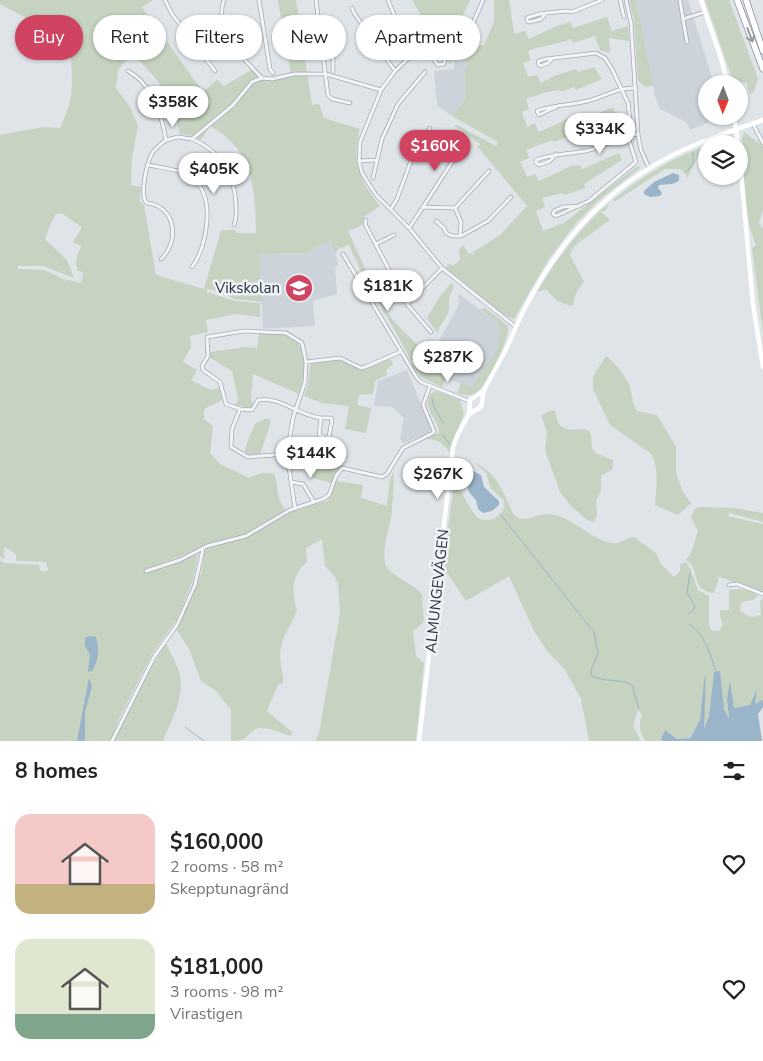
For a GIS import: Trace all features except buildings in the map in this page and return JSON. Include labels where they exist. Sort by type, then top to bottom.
[{"type":"highway","points":[[737,0],[763,69]]},
{"type":"highway","points":[[746,0],[763,51]]},
{"type":"street","points":[[165,0],[172,14],[215,71]]},
{"type":"street","points":[[223,0],[223,25],[229,40],[262,78]]},
{"type":"street","points":[[259,0],[270,69],[273,72]]},
{"type":"street","points":[[316,0],[328,95],[332,99],[350,103]]},
{"type":"street","points":[[388,0],[394,15]]},
{"type":"street","points":[[476,15],[483,0]]},
{"type":"street","points":[[547,13],[530,22],[527,20],[527,18],[539,14],[547,13],[565,11],[572,12],[602,0]]},
{"type":"street","points":[[620,0],[624,17]]},
{"type":"street","points":[[626,0],[631,22],[638,134],[641,150],[649,168]]},
{"type":"street","points":[[680,0],[688,42]]},
{"type":"street","points":[[701,0],[726,75]]},
{"type":"street","points":[[352,8],[395,71]]},
{"type":"street","points":[[683,19],[705,12]]},
{"type":"street","points":[[552,59],[600,54],[612,69],[622,88],[629,109],[631,128],[629,140],[636,162],[594,198],[580,206],[556,216],[553,214],[554,211],[563,207],[580,206]]},
{"type":"street","points":[[333,60],[333,72]]},
{"type":"street","points":[[407,60],[395,71],[381,90],[364,130],[359,150],[362,173],[369,186],[409,228],[442,268],[516,327]]},
{"type":"street","points":[[435,60],[438,64],[444,64],[445,60]]},
{"type":"street","points":[[128,71],[138,79],[152,98],[160,114],[166,140]]},
{"type":"street","points":[[372,178],[382,139],[398,104],[425,72]]},
{"type":"street","points":[[192,140],[233,105],[252,82],[262,78],[272,79],[294,74],[326,74],[381,90]]},
{"type":"street","points":[[560,105],[539,115],[537,111],[550,105],[586,102],[622,88],[636,88]]},
{"type":"street","points":[[469,414],[481,407],[484,390],[499,366],[516,327],[547,268],[576,230],[608,198],[649,168],[699,143],[763,120]]},
{"type":"street","points":[[753,124],[763,142]]},
{"type":"street","points":[[735,125],[737,135]]},
{"type":"street","points":[[390,209],[397,199],[413,156],[430,128]]},
{"type":"street","points":[[556,154],[550,161],[539,165],[536,163],[536,160],[556,154],[587,150],[629,135],[638,134]]},
{"type":"street","points":[[161,259],[165,255],[172,234],[170,218],[162,207],[145,201],[145,184],[152,153],[166,140],[178,138],[192,140],[210,148],[225,166],[236,198],[236,219],[234,225]]},
{"type":"street","points":[[409,228],[464,145]]},
{"type":"street","points":[[359,161],[377,160]]},
{"type":"street","points":[[148,165],[190,176],[201,187],[206,198],[205,236],[192,267]]},
{"type":"street","points":[[422,207],[455,208],[489,171]]},
{"type":"street","points":[[742,185],[753,304],[763,367]]},
{"type":"street","points":[[436,221],[446,233],[452,236],[460,236],[488,221],[511,197]]},
{"type":"street","points":[[455,208],[461,222],[460,236]]},
{"type":"street","points":[[366,220],[366,224],[407,304],[431,332]]},
{"type":"street","points":[[376,244],[394,235]]},
{"type":"street","points":[[343,254],[417,378],[430,386],[469,401],[484,390]]},
{"type":"street","points":[[407,304],[442,268]]},
{"type":"street","points":[[296,508],[287,454],[292,423],[296,411],[305,382],[306,362],[302,343],[286,333],[244,331],[207,337],[208,356],[202,366],[203,370],[220,382],[226,404],[240,409],[252,410],[258,400],[274,400],[296,411],[321,418],[331,418],[329,437],[327,438],[318,435],[321,418]]},
{"type":"street","points":[[306,362],[340,358],[361,368],[400,352]]},
{"type":"street","points":[[146,572],[180,560],[207,546],[246,536],[296,508],[329,495],[336,476],[342,468],[382,477],[387,474],[403,448],[434,431],[423,405],[430,386]]},
{"type":"street","points":[[475,396],[482,401]]},
{"type":"street","name":"ALMUNGEVÄGEN","points":[[419,741],[452,455],[457,436],[469,414],[469,401]]},
{"type":"street","points":[[470,408],[476,410]]},
{"type":"street","points":[[240,409],[232,429],[231,447],[248,457],[287,454]]},
{"type":"street","points":[[291,482],[303,484],[314,502]]},
{"type":"street","points":[[112,741],[154,657],[177,625],[195,585],[203,548]]},
{"type":"street","points":[[730,585],[737,584],[763,594]]},
{"type":"shaded area","points":[[636,0],[688,0],[711,75],[698,75],[698,125],[702,125],[690,130],[686,122],[660,109],[655,96]]},
{"type":"shaded area","points":[[454,60],[466,60],[467,70],[464,72],[466,98],[452,116],[437,105],[434,71],[454,69]]},
{"type":"shaded area","name":"Vikskolan","points":[[331,240],[339,265],[335,266],[337,294],[313,301],[315,326],[263,329],[259,254],[307,253]]},
{"type":"shaded area","points":[[459,294],[499,324],[499,348],[472,388],[443,377],[428,359],[458,307]]},
{"type":"shaded area","points":[[407,370],[431,429],[429,433],[403,444],[400,439],[404,418],[392,407],[374,406],[378,381]]},
{"type":"green space","points":[[0,0],[153,0],[142,7],[148,15],[93,15],[93,60],[127,60],[118,70],[116,88],[130,107],[138,126],[132,158],[131,185],[141,187],[140,202],[144,205],[156,275],[204,289],[221,230],[235,230],[237,233],[256,233],[255,201],[249,172],[244,159],[236,147],[225,136],[210,126],[201,140],[189,135],[180,134],[173,109],[164,90],[138,60],[166,60],[166,40],[176,54],[176,60],[180,60],[203,92],[217,80],[224,86],[255,68],[263,76],[275,77],[291,73],[289,60],[305,60],[312,105],[319,104],[324,118],[360,129],[356,151],[359,170],[367,188],[380,206],[364,217],[362,225],[348,231],[373,286],[391,318],[420,348],[429,339],[430,342],[424,351],[411,361],[363,275],[349,245],[338,249],[335,254],[331,240],[307,253],[259,254],[262,302],[235,299],[207,289],[207,292],[235,301],[260,303],[260,317],[236,314],[206,320],[208,332],[190,336],[191,347],[183,362],[197,370],[191,380],[210,390],[219,388],[222,399],[204,409],[204,419],[213,426],[210,453],[220,464],[249,478],[261,473],[273,473],[281,502],[286,510],[291,512],[327,501],[336,481],[363,485],[361,498],[387,506],[390,479],[394,472],[393,501],[385,546],[385,563],[387,568],[422,595],[424,620],[413,631],[416,656],[424,663],[416,741],[315,741],[319,733],[340,613],[338,583],[325,566],[322,539],[306,548],[307,562],[298,572],[294,584],[297,610],[282,642],[280,652],[283,683],[278,685],[267,711],[292,732],[291,736],[259,728],[243,739],[231,741],[231,710],[216,691],[201,681],[189,649],[176,629],[200,578],[204,556],[203,546],[182,556],[145,569],[147,573],[198,554],[193,580],[177,619],[152,654],[117,723],[111,741],[0,741],[0,560],[5,563],[39,565],[40,570],[44,572],[48,570],[46,562],[16,561],[16,554],[4,547],[4,559],[0,556],[0,135],[43,127],[60,128],[70,102],[71,60],[83,60],[83,15],[21,15],[0,4]],"holes":[[[61,213],[82,227],[73,242],[81,246],[76,258],[78,271],[83,272],[81,283],[63,279],[45,270],[18,269],[18,266],[43,266],[74,278],[67,260],[45,239],[56,214]]]},
{"type":"green space","points":[[278,0],[296,0],[298,15],[281,15]]},
{"type":"green space","points":[[412,0],[470,0],[463,15],[421,15]]},
{"type":"green space","points":[[494,0],[509,0],[515,34],[525,31],[529,39],[561,24],[570,22],[573,28],[607,17],[612,31],[628,26],[629,41],[609,38],[610,53],[600,50],[595,36],[573,43],[571,39],[528,51],[531,60],[523,63],[528,77],[537,75],[541,83],[554,76],[576,69],[578,72],[594,67],[602,79],[576,90],[574,87],[561,92],[560,90],[546,92],[526,99],[529,109],[522,112],[527,127],[535,123],[539,132],[572,117],[581,116],[583,120],[613,107],[617,123],[576,140],[574,135],[553,142],[552,140],[526,150],[529,158],[520,162],[527,177],[535,174],[539,181],[571,166],[580,165],[582,169],[619,153],[622,160],[584,184],[585,188],[564,195],[563,193],[542,198],[545,207],[536,211],[543,231],[564,223],[636,167],[639,166],[640,168],[599,200],[576,223],[548,260],[514,319],[504,315],[446,268],[448,264],[454,265],[460,260],[459,250],[463,245],[469,254],[471,253],[474,256],[473,252],[500,235],[527,206],[477,146],[481,145],[454,125],[496,146],[498,142],[452,116],[466,98],[464,71],[467,70],[466,60],[480,60],[480,45],[484,45],[494,22]]},
{"type":"green space","points":[[629,0],[636,0],[653,85],[646,87],[638,81],[634,21]]},
{"type":"green space","points":[[705,0],[729,0],[758,79],[754,92],[750,94],[748,75],[731,75]]},
{"type":"green space","points":[[744,132],[763,146],[763,210],[759,223],[763,229],[763,333],[752,248],[756,245],[748,220],[745,193],[745,185],[748,185],[748,135],[743,135]]},
{"type":"green space","points":[[698,149],[698,158],[686,178],[686,174],[680,169],[665,169],[614,202],[613,200],[646,176],[681,156]]},
{"type":"green space","points":[[609,204],[606,210],[601,212],[610,220],[574,246],[570,255],[584,282],[576,293],[573,305],[570,306],[556,300],[546,289],[537,292],[551,269],[575,238],[592,218]]},
{"type":"green space","points":[[451,283],[454,285],[449,298],[449,311],[437,333],[427,318]]},
{"type":"green space","points":[[485,308],[508,326],[508,332],[491,373],[480,390],[470,395],[457,393],[461,383],[472,387],[498,348],[499,324],[480,309]]},
{"type":"green space","points":[[259,334],[287,335],[296,341],[300,347],[303,355],[304,371],[299,394],[253,374],[251,400],[254,404],[251,408],[235,405],[238,399],[232,371],[210,358],[210,352],[246,347],[257,348]]},
{"type":"green space","points":[[436,344],[428,359],[446,378],[442,387],[421,377],[413,366]]},
{"type":"green space","points":[[606,356],[627,380],[637,411],[657,415],[676,447],[676,473],[683,492],[691,503],[678,515],[655,505],[657,478],[653,458],[650,453],[610,425],[593,389],[593,376]]},
{"type":"green space","points":[[331,359],[340,360],[365,369],[390,359],[393,364],[386,370],[387,375],[375,381],[373,394],[359,395],[357,405],[371,408],[366,433],[345,429],[349,406],[322,403],[304,396],[308,384],[310,365]]},
{"type":"green space","points":[[435,391],[460,400],[464,414],[450,453],[439,442],[423,439],[439,433],[428,406],[430,396]]},
{"type":"green space","points":[[555,411],[558,422],[563,428],[588,430],[591,434],[592,449],[597,454],[613,460],[613,469],[601,476],[601,490],[596,501],[597,515],[594,522],[587,520],[571,506],[560,492],[545,450],[547,432],[541,415]]},
{"type":"green space","points":[[267,418],[271,421],[260,455],[249,455],[245,452],[245,449],[255,424]]},
{"type":"green space","points":[[341,449],[338,465],[343,466],[336,472],[331,483],[310,477],[315,451],[329,452]]},
{"type":"green space","points":[[474,462],[486,469],[495,478],[513,513],[519,518],[527,519],[545,514],[557,516],[604,541],[612,543],[618,543],[634,537],[656,553],[661,564],[674,577],[680,571],[680,565],[686,562],[698,590],[709,596],[709,626],[712,631],[719,631],[723,625],[720,610],[729,610],[729,590],[748,590],[758,596],[753,600],[741,602],[740,611],[750,617],[761,615],[760,601],[763,597],[763,700],[755,705],[756,689],[750,705],[734,708],[730,681],[727,699],[729,719],[724,709],[720,672],[714,672],[709,716],[703,731],[706,675],[700,720],[689,738],[677,739],[665,730],[662,741],[645,741],[640,728],[642,715],[638,709],[633,726],[641,741],[589,741],[581,699],[565,670],[548,652],[534,631],[509,576],[466,601],[448,574],[444,576],[442,572],[456,470],[460,477],[463,495],[478,518],[483,520],[493,519],[501,514],[503,510],[504,500],[491,489],[486,473]]},
{"type":"green space","points":[[699,507],[734,508],[763,513],[763,522],[729,513],[728,516],[763,524],[763,591],[719,577],[714,593],[701,588],[691,564],[686,560],[691,553],[698,531],[691,517],[694,510]]},
{"type":"green space","points":[[166,643],[179,672],[181,690],[177,708],[163,741],[114,741],[142,683]]},
{"type":"water","points":[[673,173],[679,175],[679,181],[672,184],[659,185],[658,188],[662,193],[660,196],[650,197],[644,194],[644,191],[654,182]]},
{"type":"water","points":[[461,461],[464,461],[471,470],[481,475],[484,487],[499,501],[499,505],[492,511],[483,513],[478,509],[476,500],[469,492],[466,480],[467,472]]},
{"type":"water","points":[[90,636],[96,637],[98,651],[94,667],[92,671],[88,672],[90,655],[85,646],[85,638]]},
{"type":"water","points":[[720,671],[724,709],[729,719],[727,699],[730,680],[734,708],[750,705],[757,688],[755,704],[763,700],[763,707],[758,714],[762,741],[662,741],[665,730],[677,739],[690,738],[700,720],[706,673],[704,729],[709,716],[714,672]]},
{"type":"water","points":[[89,678],[92,686],[85,712],[85,739],[84,741],[77,741]]},
{"type":"waterway","points":[[686,172],[693,164],[693,152]]},
{"type":"waterway","points":[[432,398],[434,407],[443,423]]},
{"type":"waterway","points":[[443,435],[451,446]]},
{"type":"waterway","points":[[500,514],[594,632],[598,653],[591,670],[591,675],[601,679],[632,685],[639,709]]},
{"type":"waterway","points":[[688,614],[695,606],[687,593],[690,573]]},
{"type":"waterway","points":[[689,624],[695,628],[703,639],[716,672]]},
{"type":"waterway","points":[[185,727],[204,741]]},
{"type":"place","name":"Vikskolan","points":[[299,288]]}]
